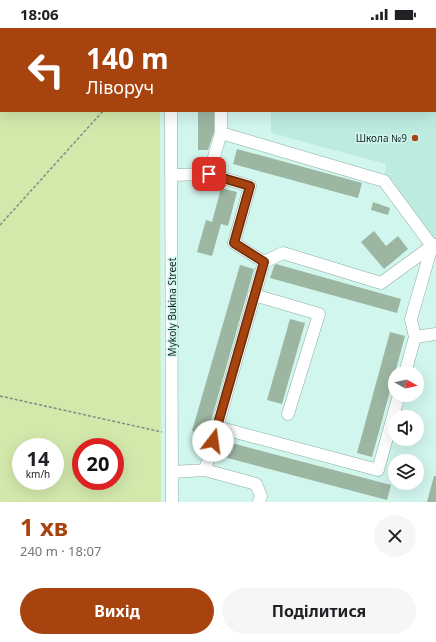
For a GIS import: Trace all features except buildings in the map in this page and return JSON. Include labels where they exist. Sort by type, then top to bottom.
[{"type":"street","name":"Mykoly Bukina Street","points":[[171,112],[172,502]]},
{"type":"street","points":[[209,174],[221,133],[221,112]]},
{"type":"street","points":[[221,133],[384,181],[434,245]]},
{"type":"street","points":[[171,175],[209,174],[250,186],[234,243],[264,262]]},
{"type":"street","points":[[205,470],[264,262],[282,253],[381,283],[434,245]]},
{"type":"street","points":[[407,366],[415,337],[411,319],[434,245]]},
{"type":"street","points":[[254,295],[319,314],[288,414]]},
{"type":"street","points":[[415,337],[436,334]]},
{"type":"street","points":[[217,426],[378,470],[397,402]]},
{"type":"street","points":[[172,472],[205,470],[256,484],[261,496],[259,502]]},
{"type":"path","points":[[0,225],[102,112]]},
{"type":"path","points":[[0,396],[172,434]]},
{"type":"shaded area","points":[[271,112],[436,112],[436,241],[384,179],[386,164],[271,133]]},
{"type":"green space","points":[[0,112],[160,112],[161,502],[0,502]]},
{"type":"place","name":"Школа №9","points":[[415,138]]},
{"type":"route","points":[[209,174],[250,186],[234,243],[264,262],[213,441]]}]
